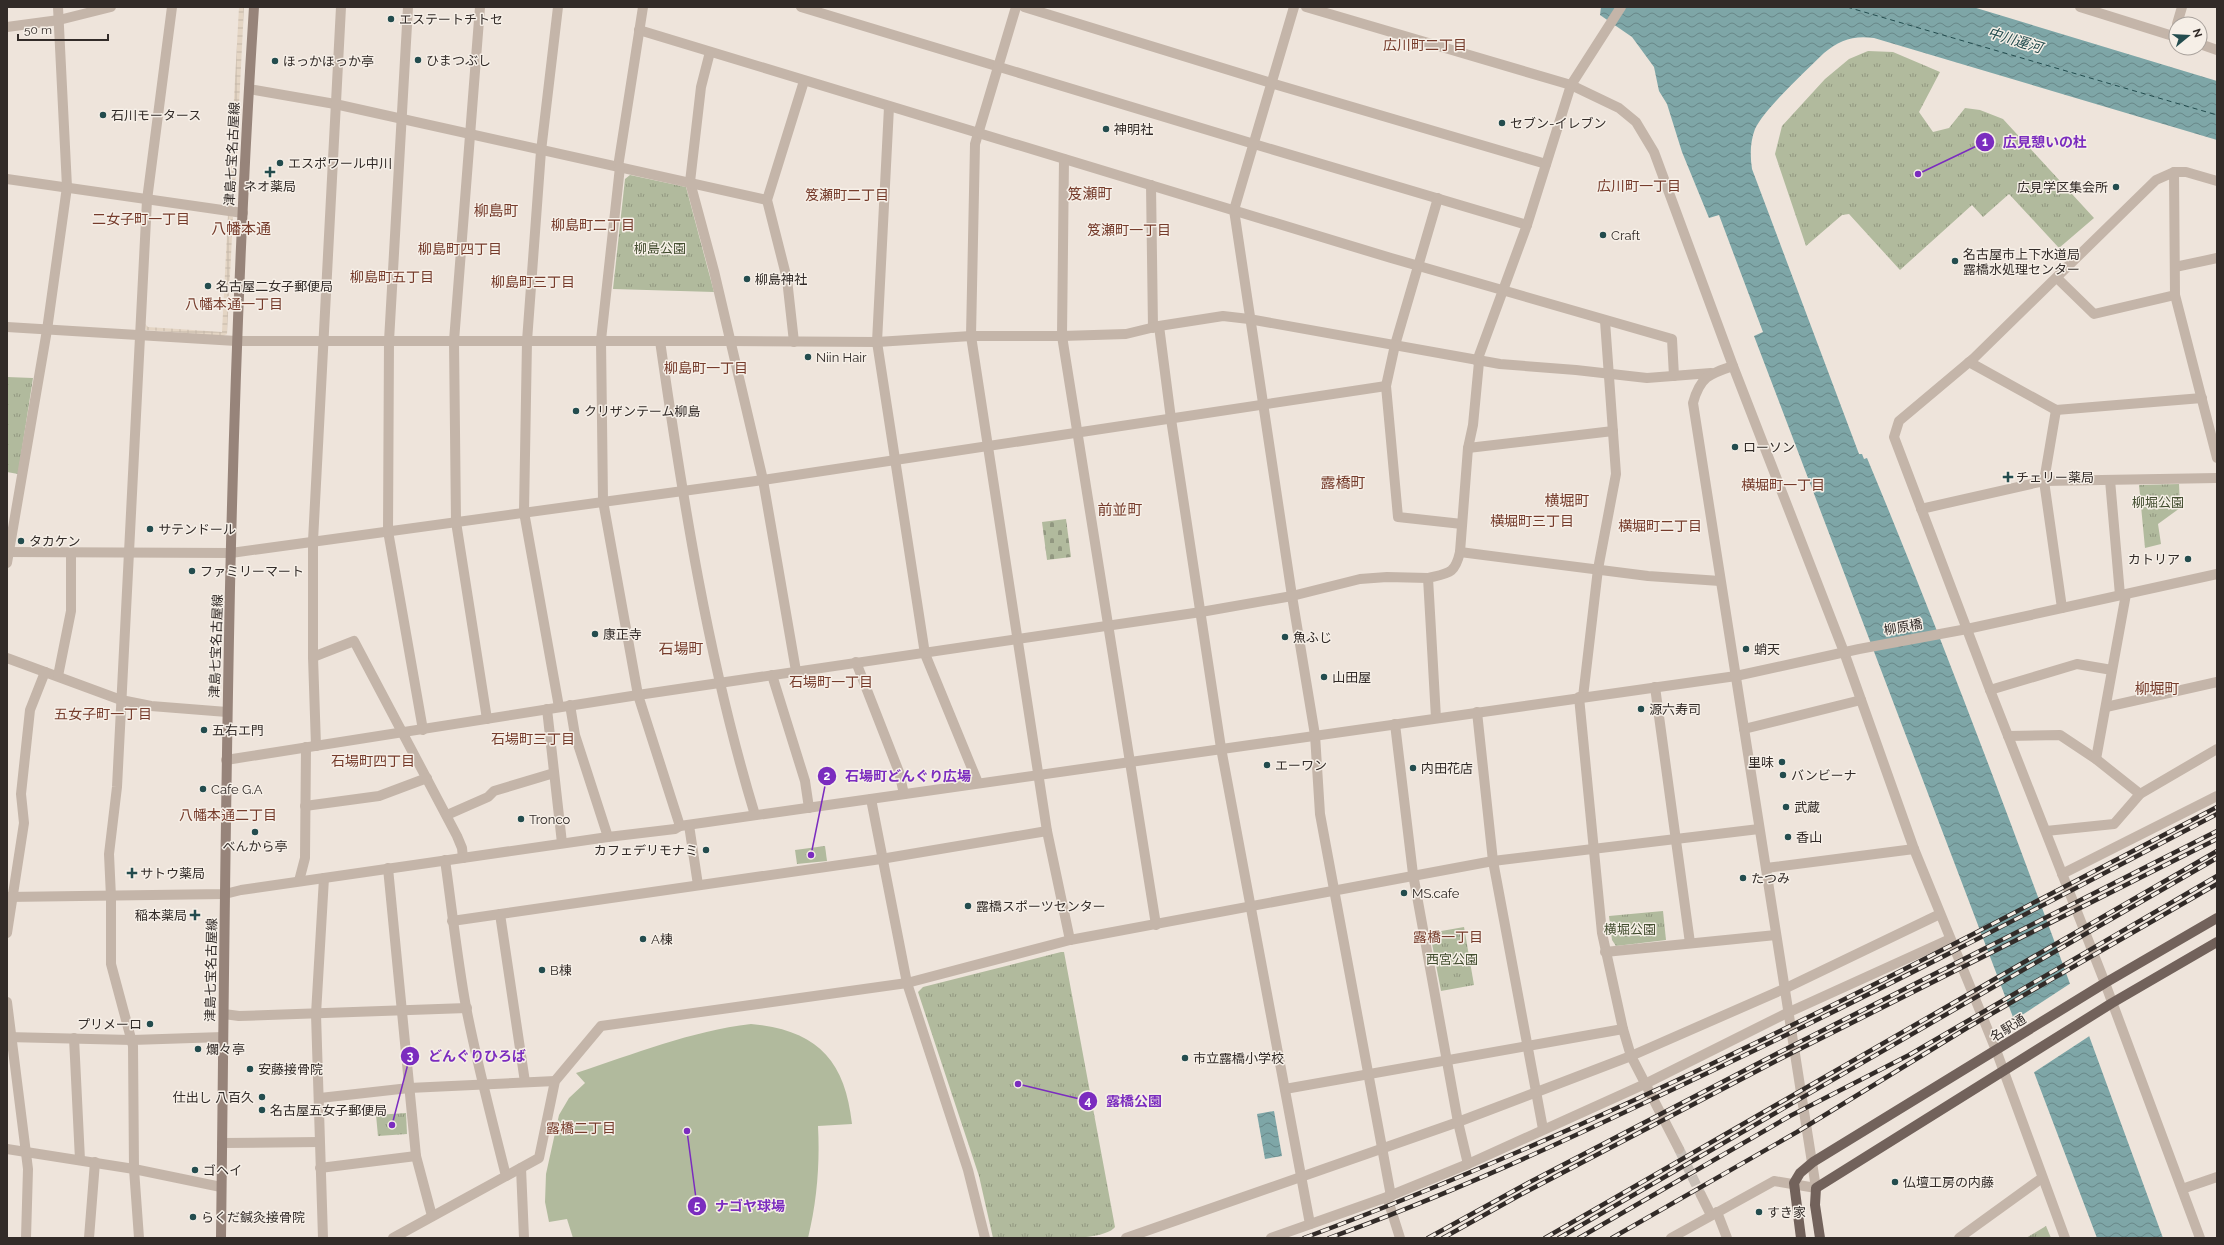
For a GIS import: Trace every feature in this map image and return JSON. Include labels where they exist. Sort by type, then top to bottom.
[{"type":"main road","name":"津島七宝名古屋線","points":[[221,1238],[226,760],[236,341],[254,7]]},
{"type":"main road","name":"名駅通","points":[[1794,1183],[1800,1173],[1813,1162],[2014,1040],[2080,998],[2217,918]]},
{"type":"main road","points":[[1820,1238],[1815,1205],[1816,1188],[2112,1003],[2217,942]]},
{"type":"main road","points":[[1794,1183],[1801,1238]]},
{"type":"street","points":[[7,563],[47,330],[67,187],[58,7]]},
{"type":"street","points":[[7,27],[59,20],[111,7]]},
{"type":"street","points":[[139,1238],[134,1169],[133,1046],[110,964],[111,897],[108,854],[117,787],[120,700],[147,200],[172,7]]},
{"type":"street","points":[[299,881],[305,858],[306,806],[311,746],[313,541],[341,7]]},
{"type":"street","points":[[408,7],[389,341],[388,531],[423,730]]},
{"type":"street","points":[[480,7],[454,341],[456,522],[486,719]]},
{"type":"street","points":[[558,7],[541,151],[526,340],[524,512],[559,707]]},
{"type":"street","points":[[643,7],[619,167],[601,340],[603,501],[638,695],[684,826],[698,885]]},
{"type":"street","points":[[801,7],[1528,225]]},
{"type":"street","points":[[1016,7],[975,144],[971,336],[1047,831],[1070,940]]},
{"type":"street","points":[[1024,7],[1271,83],[1546,164]]},
{"type":"street","points":[[1294,7],[1234,210],[1249,319],[1292,596],[1316,735],[1320,814],[1333,891],[1370,1073],[1389,1196],[1400,1238]]},
{"type":"street","points":[[1306,7],[1571,85],[1619,108],[1636,122],[1654,152],[1733,366],[1844,652],[1914,848],[1996,1050],[2065,1238]]},
{"type":"street","points":[[226,760],[423,730],[570,705],[856,662],[925,654],[1202,612],[1292,596],[1360,579],[1386,577],[1428,578],[1450,573],[1457,565],[1460,552],[1468,448],[1473,425],[1478,361],[1528,225],[1571,85],[1620,7]]},
{"type":"street","points":[[2080,7],[2168,32]]},
{"type":"street","points":[[639,30],[978,134],[1419,266],[1605,321],[1672,339],[1674,376]]},
{"type":"street","points":[[710,52],[701,87],[690,182],[714,271],[763,480],[796,671]]},
{"type":"street","points":[[794,342],[787,279],[767,200],[804,81]]},
{"type":"street","points":[[249,89],[335,104],[767,200]]},
{"type":"street","points":[[889,107],[877,342],[925,654],[978,783]]},
{"type":"street","points":[[1064,159],[1062,336],[1128,762],[1156,925]]},
{"type":"street","points":[[2200,1238],[2105,983],[1990,690],[1894,437],[1899,421],[1969,362],[2156,180],[2174,172],[2186,172],[2217,181]]},
{"type":"street","points":[[2174,172],[2175,295],[2217,458]]},
{"type":"street","points":[[7,179],[242,213]]},
{"type":"street","points":[[1151,185],[1156,327],[1202,612],[1221,748],[1249,907],[1310,1224]]},
{"type":"street","points":[[1438,198],[1395,345],[1386,386],[1398,517],[1462,524]]},
{"type":"street","points":[[2175,267],[2217,258]]},
{"type":"street","points":[[2057,278],[2094,314],[2175,295]]},
{"type":"street","points":[[7,327],[236,341],[601,340],[877,342],[971,336],[1126,334],[1156,327],[1223,316],[1249,319],[1478,361],[1647,378],[1711,373],[1733,366]]},
{"type":"street","points":[[1605,321],[1616,474],[1598,569],[1581,697],[1594,849],[1605,952],[1630,1056],[1679,1150]]},
{"type":"street","points":[[660,341],[681,490],[719,683],[755,815]]},
{"type":"street","points":[[1969,362],[2056,410],[2202,398]]},
{"type":"street","points":[[1672,1238],[1714,1213],[1774,1181],[1794,1183],[1816,1188],[1813,1162],[1787,1013],[1766,868],[1693,403],[1698,386],[1711,373]]},
{"type":"street","points":[[8,552],[231,553],[681,490],[763,480],[1386,386]]},
{"type":"street","points":[[2056,410],[2044,481],[2062,608]]},
{"type":"street","points":[[1468,448],[1613,431]]},
{"type":"street","points":[[1922,509],[2044,481],[2217,478]]},
{"type":"street","points":[[2096,759],[2106,708],[2123,595],[2110,480]]},
{"type":"street","points":[[1460,552],[1648,576],[1720,581]]},
{"type":"street","points":[[58,676],[71,611],[71,553]]},
{"type":"street","name":"柳原橋","points":[[9,897],[111,897],[225,894],[299,881],[562,843],[675,829],[684,826],[755,815],[1038,774],[1736,676],[1867,647],[1967,629],[2217,574]]},
{"type":"street","points":[[1428,578],[1436,718]]},
{"type":"street","points":[[313,657],[354,641],[447,815],[462,848],[463,858]]},
{"type":"street","points":[[7,658],[120,700],[151,706],[227,712]]},
{"type":"street","points":[[856,662],[899,772],[904,794]]},
{"type":"street","points":[[1990,690],[2077,664],[2112,670]]},
{"type":"street","points":[[7,934],[9,897],[24,823],[21,794],[30,710],[45,672]]},
{"type":"street","points":[[772,675],[805,781],[809,808]]},
{"type":"street","points":[[2106,708],[2217,682]]},
{"type":"street","points":[[1655,687],[1690,943]]},
{"type":"street","points":[[1744,729],[1861,700]]},
{"type":"street","points":[[570,705],[575,735],[608,837]]},
{"type":"street","points":[[547,709],[562,843]]},
{"type":"street","points":[[1477,712],[1492,861],[1543,1129]]},
{"type":"street","points":[[1395,724],[1413,874],[1448,1060],[1458,1122],[1468,1164]]},
{"type":"street","points":[[2008,736],[2060,735],[2096,759],[2140,794]]},
{"type":"street","points":[[2046,830],[2114,824],[2140,794],[2217,749]]},
{"type":"street","points":[[447,815],[488,797],[494,791],[554,773]]},
{"type":"street","points":[[306,806],[380,796],[427,778]]},
{"type":"street","points":[[2062,874],[2217,796]]},
{"type":"street","points":[[870,799],[907,983],[968,1170],[985,1238]]},
{"type":"street","points":[[393,1238],[406,1235],[432,1216],[539,1158],[555,1081],[601,1026],[907,983],[1070,940],[1333,891],[1413,874],[1492,861],[1759,830]]},
{"type":"street","points":[[452,920],[881,859],[1047,831]]},
{"type":"street","points":[[1766,868],[1914,848]]},
{"type":"street","points":[[445,860],[452,920],[466,1008],[482,1084],[506,1176]]},
{"type":"street","points":[[388,868],[416,1156],[432,1216]]},
{"type":"street","points":[[323,1238],[320,1168],[320,1098],[316,1014],[324,878]]},
{"type":"street","points":[[500,914],[525,1082]]},
{"type":"street","points":[[1126,1238],[1536,1094],[1630,1056],[1784,989],[1940,914]]},
{"type":"street","points":[[1605,952],[1776,935]]},
{"type":"street","points":[[1271,1238],[1389,1196],[1468,1164],[1644,1084],[1787,1013],[1950,939]]},
{"type":"street","points":[[7,1002],[10,1037],[28,1169],[26,1238]]},
{"type":"street","points":[[224,1014],[238,1016],[466,1008]]},
{"type":"street","points":[[1285,1089],[1623,1029]]},
{"type":"street","points":[[10,1037],[132,1040],[223,1037]]},
{"type":"street","points":[[74,1038],[80,1160]]},
{"type":"street","points":[[320,1098],[409,1088],[555,1081]]},
{"type":"street","points":[[222,1142],[320,1142]]},
{"type":"street","points":[[7,1149],[95,1162],[222,1187]]},
{"type":"street","points":[[320,1168],[416,1156]]},
{"type":"street","points":[[89,1238],[95,1162]]},
{"type":"street","points":[[521,1168],[524,1238]]},
{"type":"street","points":[[2182,1189],[2217,1177]]},
{"type":"street","points":[[1960,1238],[2042,1178]]},
{"type":"street","points":[[1701,1195],[1714,1213],[1727,1238]]},
{"type":"green space","points":[[1868,51],[1893,52],[1940,72],[1919,112],[1933,132],[1949,128],[1965,108],[1980,110],[2003,119],[2094,218],[2059,248],[2009,194],[1983,217],[1972,205],[1900,270],[1849,214],[1842,215],[1806,246],[1775,154],[1782,126],[1825,79],[1849,59]]},
{"type":"green space","name":"柳島公園","points":[[630,175],[686,187],[714,292],[613,289],[625,179]]},
{"type":"green space","points":[[7,377],[33,378],[18,474],[7,472]]},
{"type":"green space","name":"柳堀公園","points":[[2179,484],[2180,508],[2158,524],[2161,544],[2145,548],[2139,485]]},
{"type":"green space","points":[[1066,519],[1071,557],[1047,560],[1042,522]]},
{"type":"green space","points":[[825,846],[827,861],[797,864],[795,850]]},
{"type":"green space","name":"横堀公園","points":[[1663,911],[1666,940],[1616,946],[1612,940],[1609,916]]},
{"type":"green space","name":"西宮公園","points":[[1464,927],[1474,985],[1441,991],[1430,933]]},
{"type":"green space","points":[[1064,952],[1115,1227],[1107,1232],[1094,1236],[1077,1238],[993,1238],[979,1176],[918,992],[923,987]]},
{"type":"green space","points":[[751,1024],[774,1027],[793,1033],[810,1041],[823,1052],[834,1065],[842,1082],[848,1101],[852,1124],[818,1126],[819,1154],[817,1182],[814,1210],[808,1238],[573,1238],[567,1219],[549,1222],[545,1202],[546,1174],[559,1115],[569,1098],[585,1083],[576,1073],[641,1051],[706,1032]]},
{"type":"green space","points":[[406,1113],[407,1134],[378,1136],[376,1115]]},
{"type":"green space","points":[[2046,1226],[2051,1238],[2026,1238]]},
{"type":"shaded area","points":[[239,7],[244,7],[234,205],[228,208]]},
{"type":"shaded area","points":[[228,214],[233,217],[227,334],[223,336],[146,330],[145,324],[148,327],[222,332]]},
{"type":"water","name":"中川運河","points":[[1601,7],[1973,7],[2217,81],[2217,140],[1874,38],[1853,38],[1830,48],[1776,101],[1755,129],[1751,149],[1752,169],[1859,454],[1862,454],[1864,459],[1867,458],[1945,651],[2019,846],[2163,1238],[2097,1238],[1754,336],[1763,332],[1719,215],[1709,218],[1682,152],[1667,104],[1659,91],[1654,67],[1632,37],[1600,15]]},
{"type":"water","points":[[1274,1111],[1282,1156],[1265,1159],[1257,1114]]},
{"type":"pier","points":[[2071,983],[2091,1035],[2033,1073],[2013,1021]]},
{"type":"ferry route","points":[[1847,7],[2217,115]]},
{"type":"tunnel","points":[[1679,1149],[1701,1195]]},
{"type":"railway","points":[[1304,1238],[1422,1192],[1538,1143],[1653,1091],[1880,981],[2217,807]]},
{"type":"railway","points":[[1329,1238],[1414,1206],[1497,1171],[1731,1062],[1940,958],[2217,814]]},
{"type":"railway","points":[[1428,1238],[1528,1183],[1778,1053],[2217,831]]},
{"type":"railway","points":[[1443,1238],[1520,1195],[1780,1059],[2217,839]]},
{"type":"railway","points":[[1545,1238],[2217,851]]},
{"type":"railway","points":[[1559,1238],[2217,858]]},
{"type":"railway","points":[[1579,1238],[1790,1116],[1909,1055],[2217,876]]},
{"type":"railway","points":[[1612,1238],[1797,1132],[1967,1028],[2217,884]]},
{"type":"place","name":"エステートチトセ","points":[[391,19]]},
{"type":"place","name":"ひまつぶし","points":[[418,60]]},
{"type":"place","name":"ほっかほっか亭","points":[[275,61]]},
{"type":"place","name":"石川モータース","points":[[103,115]]},
{"type":"place","name":"セブン-イレブン","points":[[1502,123]]},
{"type":"place","name":"神明社","points":[[1106,129]]},
{"type":"place","name":"エスポワール中川","points":[[280,163]]},
{"type":"place","name":"ネオ薬局","points":[[270,172]]},
{"type":"place","name":"広見憩いの杜","points":[[1918,174]]},
{"type":"place","name":"広見学区集会所","points":[[2116,187]]},
{"type":"place","name":"Craft","points":[[1603,235]]},
{"type":"place","name":"名古屋市上下水道局 露橋水処理センター","points":[[1955,261]]},
{"type":"place","name":"柳島神社","points":[[747,279]]},
{"type":"place","name":"名古屋二女子郵便局","points":[[208,286]]},
{"type":"place","name":"Niin Hair","points":[[808,357]]},
{"type":"place","name":"クリザンテーム柳島","points":[[576,411]]},
{"type":"place","name":"ローソン","points":[[1735,447]]},
{"type":"place","name":"チェリー薬局","points":[[2008,477]]},
{"type":"place","name":"サテンドール","points":[[150,529]]},
{"type":"place","name":"タカケン","points":[[21,541]]},
{"type":"place","name":"カトリア","points":[[2188,559]]},
{"type":"place","name":"ファミリーマート","points":[[192,571]]},
{"type":"place","name":"康正寺","points":[[595,634]]},
{"type":"place","name":"魚ふじ","points":[[1285,637]]},
{"type":"place","name":"蛸天","points":[[1746,649]]},
{"type":"place","name":"山田屋","points":[[1324,677]]},
{"type":"place","name":"源六寿司","points":[[1641,709]]},
{"type":"place","name":"五右エ門","points":[[204,730]]},
{"type":"place","name":"里味","points":[[1782,762]]},
{"type":"place","name":"エーワン","points":[[1267,765]]},
{"type":"place","name":"内田花店","points":[[1413,768]]},
{"type":"place","name":"バンビーナ","points":[[1783,775]]},
{"type":"place","name":"Cafe G.A","points":[[203,789]]},
{"type":"place","name":"武蔵","points":[[1786,807]]},
{"type":"place","name":"Tronco","points":[[521,819]]},
{"type":"place","name":"べんから亭","points":[[255,832]]},
{"type":"place","name":"香山","points":[[1788,837]]},
{"type":"place","name":"カフェデリモナミ","points":[[706,850]]},
{"type":"place","name":"石場町どんぐり広場","points":[[811,855]]},
{"type":"place","name":"サトウ薬局","points":[[132,873]]},
{"type":"place","name":"たつみ","points":[[1743,878]]},
{"type":"place","name":"MS.cafe","points":[[1404,893]]},
{"type":"place","name":"露橋スポーツセンター","points":[[968,906]]},
{"type":"place","name":"稲本薬局","points":[[195,915]]},
{"type":"place","name":"A棟","points":[[643,939]]},
{"type":"place","name":"B棟","points":[[542,970]]},
{"type":"place","name":"プリメーロ","points":[[150,1024]]},
{"type":"place","name":"爛々亭","points":[[198,1049]]},
{"type":"place","name":"市立露橋小学校","points":[[1185,1058]]},
{"type":"place","name":"安藤接骨院","points":[[250,1069]]},
{"type":"place","name":"露橋公園","points":[[1018,1084]]},
{"type":"place","name":"仕出し 八百久","points":[[262,1097]]},
{"type":"place","name":"名古屋五女子郵便局","points":[[262,1110]]},
{"type":"place","name":"どんぐりひろば","points":[[392,1125]]},
{"type":"place","name":"ナゴヤ球場","points":[[687,1131]]},
{"type":"place","name":"ゴヘイ","points":[[195,1170]]},
{"type":"place","name":"仏壇工房の内藤","points":[[1895,1182]]},
{"type":"place","name":"すき家","points":[[1759,1212]]},
{"type":"place","name":"らくだ鍼灸接骨院","points":[[193,1217]]},
{"type":"district","name":"広川町二丁目","points":[[1425,45]]},
{"type":"district","name":"広川町一丁目","points":[[1639,186]]},
{"type":"district","name":"笈瀬町","points":[[1090,194]]},
{"type":"district","name":"笈瀬町二丁目","points":[[847,195]]},
{"type":"district","name":"柳島町","points":[[496,211]]},
{"type":"district","name":"二女子町一丁目","points":[[141,219]]},
{"type":"district","name":"柳島町二丁目","points":[[593,225]]},
{"type":"district","name":"八幡本通","points":[[241,229]]},
{"type":"district","name":"笈瀬町一丁目","points":[[1129,230]]},
{"type":"district","name":"柳島町四丁目","points":[[460,249]]},
{"type":"district","name":"柳島町五丁目","points":[[392,277]]},
{"type":"district","name":"柳島町三丁目","points":[[533,282]]},
{"type":"district","name":"八幡本通一丁目","points":[[234,304]]},
{"type":"district","name":"柳島町一丁目","points":[[706,368]]},
{"type":"district","name":"露橋町","points":[[1343,483]]},
{"type":"district","name":"横堀町一丁目","points":[[1783,485]]},
{"type":"district","name":"横堀町","points":[[1567,501]]},
{"type":"district","name":"前並町","points":[[1120,510]]},
{"type":"district","name":"横堀町三丁目","points":[[1532,521]]},
{"type":"district","name":"横堀町二丁目","points":[[1660,526]]},
{"type":"district","name":"石場町","points":[[681,649]]},
{"type":"district","name":"石場町一丁目","points":[[831,682]]},
{"type":"district","name":"柳堀町","points":[[2157,689]]},
{"type":"district","name":"五女子町一丁目","points":[[103,714]]},
{"type":"district","name":"石場町三丁目","points":[[533,739]]},
{"type":"district","name":"石場町四丁目","points":[[373,761]]},
{"type":"district","name":"八幡本通二丁目","points":[[228,815]]},
{"type":"district","name":"露橋一丁目","points":[[1448,937]]},
{"type":"district","name":"露橋二丁目","points":[[581,1128]]}]
